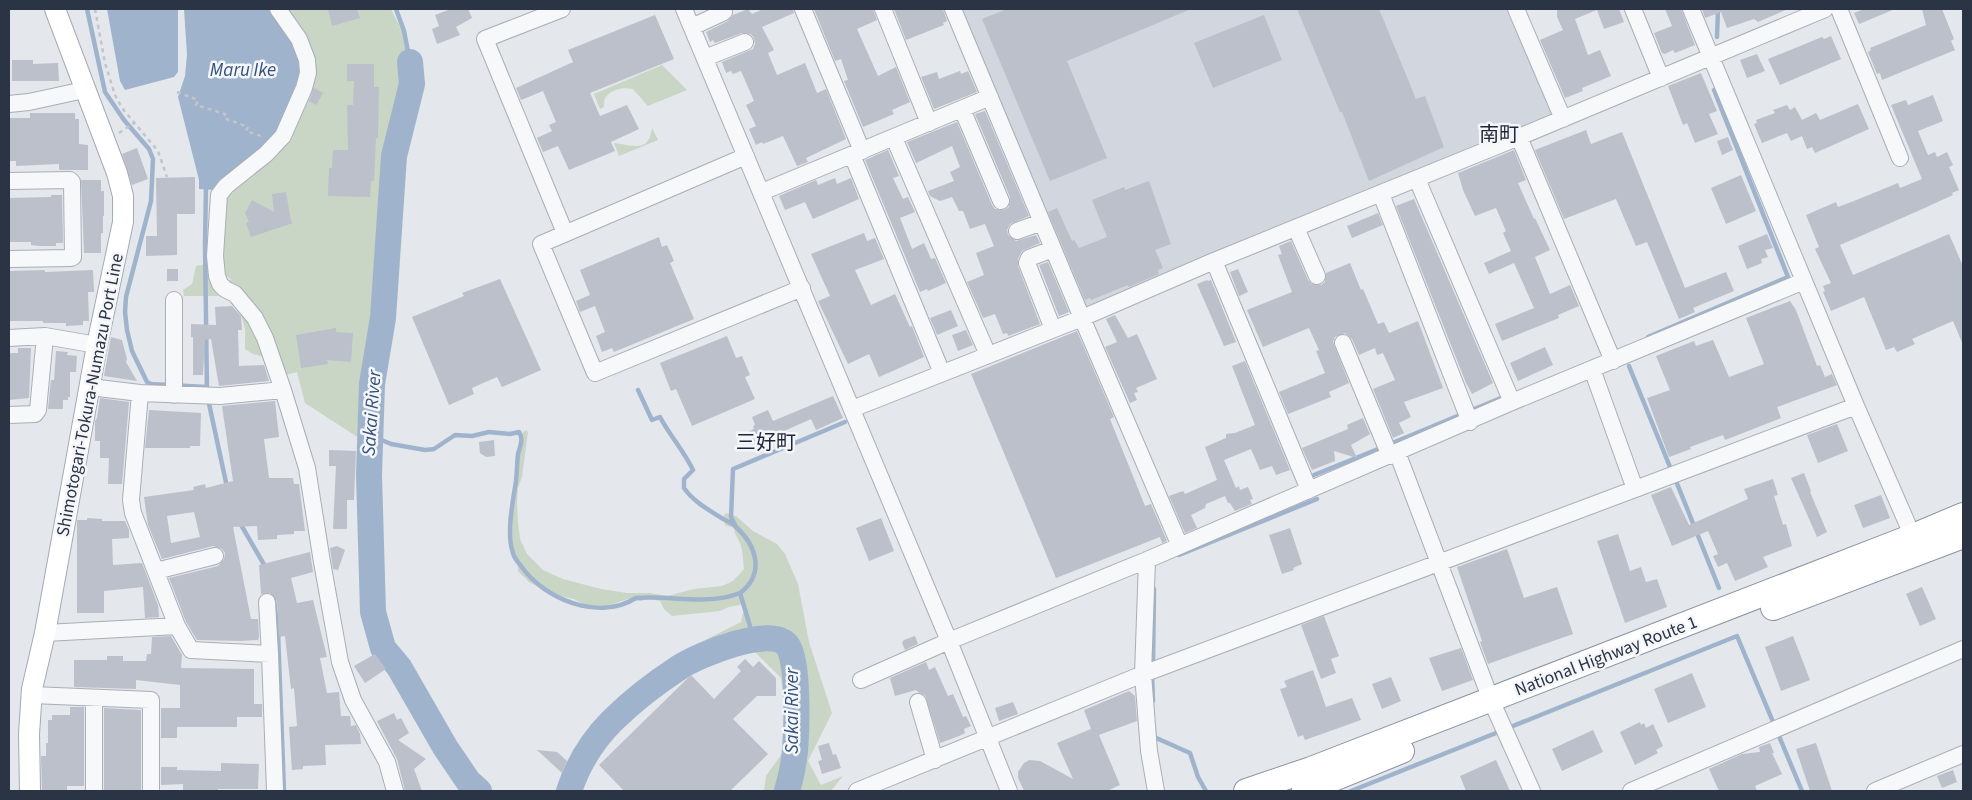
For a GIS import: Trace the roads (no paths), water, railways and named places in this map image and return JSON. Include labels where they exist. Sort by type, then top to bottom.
[{"type":"highway","name":"National Highway Route 1","points":[[1916,545],[1963,515]]},
{"type":"highway","name":"National Highway Route 1","points":[[1246,791],[1494,706],[1916,545],[1963,536]]},
{"type":"highway","name":"National Highway Route 1","points":[[1304,791],[1494,706]]},
{"type":"main road","name":"Shimotogari-Tokura-Numazu Port Line","points":[[30,791],[29,734],[32,695],[97,345],[123,222],[123,196],[117,173],[84,90],[55,9]]},
{"type":"street","points":[[278,9],[299,39],[307,60],[308,73],[304,88],[283,136],[266,154],[226,186],[219,195],[215,256],[217,276],[220,284],[235,294],[255,318],[265,338],[283,390],[307,468],[340,662],[354,700],[387,762],[394,791]]},
{"type":"street","points":[[562,9],[486,39],[565,233]]},
{"type":"street","points":[[684,9],[949,641],[1009,791]]},
{"type":"street","points":[[803,9],[942,373]]},
{"type":"street","points":[[883,9],[929,123]]},
{"type":"street","points":[[953,9],[1180,546]]},
{"type":"street","points":[[1516,9],[1563,119]]},
{"type":"street","points":[[1633,9],[1661,78]]},
{"type":"street","points":[[1691,9],[1856,406],[1916,545]]},
{"type":"street","points":[[852,409],[1082,318],[1214,261],[1381,194],[1826,9]]},
{"type":"street","points":[[1839,9],[1900,158]]},
{"type":"street","points":[[692,26],[724,12]]},
{"type":"street","points":[[705,58],[745,42]]},
{"type":"street","points":[[9,104],[29,102],[84,90]]},
{"type":"street","points":[[762,192],[990,98]]},
{"type":"street","points":[[962,109],[1001,201]]},
{"type":"street","points":[[1519,137],[1613,360]]},
{"type":"street","points":[[894,138],[988,355]]},
{"type":"street","points":[[746,156],[540,244],[595,373],[802,288]]},
{"type":"street","points":[[1417,179],[1512,402]]},
{"type":"street","points":[[9,181],[70,180],[72,182],[73,257],[9,259]]},
{"type":"street","points":[[1381,194],[1470,422]]},
{"type":"street","points":[[1017,231],[1042,222]]},
{"type":"street","points":[[1296,228],[1317,276]]},
{"type":"street","points":[[1053,249],[1029,258],[1027,263],[1054,329]]},
{"type":"street","points":[[1214,261],[1309,490]]},
{"type":"street","points":[[861,680],[949,641],[1180,546],[1470,422],[1512,402],[1804,281]]},
{"type":"street","points":[[174,300],[174,394]]},
{"type":"street","points":[[9,338],[45,336],[97,345]]},
{"type":"street","points":[[9,415],[35,414],[38,410],[45,336]]},
{"type":"street","points":[[1342,343],[1394,454],[1439,563],[1494,706],[1532,791]]},
{"type":"street","points":[[1592,369],[1635,489]]},
{"type":"street","points":[[90,387],[140,393],[207,396],[283,390]]},
{"type":"street","points":[[140,393],[131,500],[136,521],[177,626],[190,650],[270,654]]},
{"type":"street","points":[[857,791],[1143,674],[1856,406]]},
{"type":"street","points":[[156,571],[215,556]]},
{"type":"street","points":[[1147,560],[1143,674],[1149,750],[1156,791]]},
{"type":"street","points":[[268,602],[275,791]]},
{"type":"street","points":[[45,633],[177,626]]},
{"type":"street","points":[[1631,791],[1963,649]]},
{"type":"street","points":[[32,695],[152,700],[151,791]]},
{"type":"street","points":[[94,698],[94,791]]},
{"type":"street","points":[[918,702],[935,760]]},
{"type":"street","points":[[1875,791],[1963,754]]},
{"type":"water","name":"Maru Ike","points":[[107,9],[178,9],[178,72],[174,77],[125,90],[120,81]]},
{"type":"water","name":"Maru Ike","points":[[184,9],[273,9],[294,38],[305,70],[278,132],[214,190],[199,189],[199,180],[178,97],[185,76],[187,55]]},
{"type":"waterway","points":[[87,9],[105,92],[124,120],[149,149],[153,159],[151,201],[126,297],[125,312],[132,351],[147,382],[151,384],[206,387]]},
{"type":"waterway","name":"Sakai River","points":[[396,9],[404,31],[410,62]]},
{"type":"waterway","points":[[1717,37],[1718,9]]},
{"type":"waterway","name":"Sakai River","points":[[410,62],[412,84],[394,156],[383,318],[372,384],[369,475],[373,612],[383,648],[399,667],[445,747],[468,781],[479,791]]},
{"type":"waterway","points":[[1648,337],[1788,277],[1714,90]]},
{"type":"waterway","points":[[206,185],[207,392]]},
{"type":"waterway","points":[[1629,366],[1670,467]]},
{"type":"waterway","points":[[638,390],[652,420],[660,417],[693,470],[684,479],[684,488],[700,504],[734,525],[749,543],[753,551],[755,569],[753,577],[740,593]]},
{"type":"waterway","points":[[1390,444],[1501,398]]},
{"type":"waterway","points":[[208,399],[227,487]]},
{"type":"waterway","points":[[735,525],[731,517],[733,469],[845,422]]},
{"type":"waterway","points":[[370,435],[391,444],[425,450],[434,449],[455,435],[472,436],[489,432],[510,434],[519,432],[521,446],[518,454],[510,537],[514,557],[531,578],[544,589],[558,597],[590,607],[621,605],[636,598],[702,600],[727,597],[740,593],[750,626],[751,640]]},
{"type":"waterway","points":[[1314,475],[1383,447]]},
{"type":"waterway","points":[[1676,481],[1719,588]]},
{"type":"waterway","points":[[1179,555],[1317,499]]},
{"type":"waterway","points":[[240,523],[266,568]]},
{"type":"waterway","points":[[1153,666],[1154,589]]},
{"type":"waterway","points":[[273,592],[278,632],[284,791]]},
{"type":"waterway","points":[[1508,728],[1737,636],[1802,791]]},
{"type":"waterway","name":"Sakai River","points":[[569,791],[581,762],[598,737],[645,692],[680,667],[702,656],[734,644],[766,638],[778,640],[787,645],[794,667],[796,684],[796,740],[793,768],[787,791]]},
{"type":"waterway","points":[[1152,674],[1153,701]]},
{"type":"waterway","points":[[1351,791],[1501,731]]},
{"type":"waterway","points":[[1154,734],[1154,737],[1190,753],[1198,777],[1206,791]]},
{"type":"district","name":"南町","points":[[1499,135]]},
{"type":"district","name":"三好町","points":[[766,443]]}]
